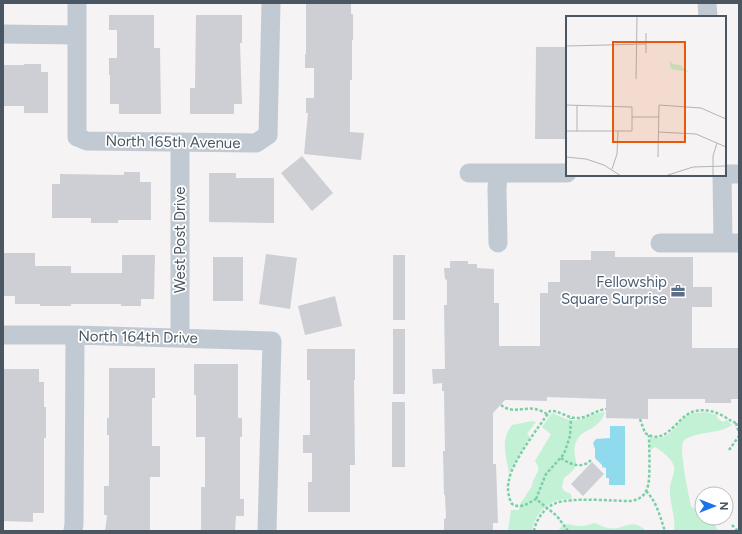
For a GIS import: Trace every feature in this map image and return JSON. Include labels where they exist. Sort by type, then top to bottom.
[{"type":"street","points":[[3,34],[77,35],[77,3]]},
{"type":"street","name":"North 165th Avenue","points":[[77,35],[77,137],[87,141],[256,142],[268,136],[271,3]]},
{"type":"street","points":[[707,3],[708,16]]},
{"type":"street","name":"West Post Drive","points":[[180,142],[180,338]]},
{"type":"street","points":[[469,172],[566,173]]},
{"type":"street","points":[[498,173],[498,243]]},
{"type":"street","points":[[726,174],[739,174]]},
{"type":"street","points":[[660,243],[731,243],[724,176]]},
{"type":"street","name":"North 164th Drive","points":[[3,335],[75,335],[272,341],[267,531]]},
{"type":"street","points":[[73,531],[75,335]]},
{"type":"path","points":[[501,405],[510,410],[536,409],[547,414]]},
{"type":"path","points":[[571,418],[571,428],[564,454],[546,474],[536,499],[524,506],[516,506],[512,504],[510,500],[508,481],[510,474],[547,414],[552,410],[576,419],[595,411],[606,410]]},
{"type":"path","points":[[640,419],[644,430],[649,435],[657,437],[664,435],[686,416],[695,411],[712,411],[738,423],[739,434],[729,450]]},
{"type":"path","points":[[534,531],[537,520],[555,503],[570,500],[634,501],[643,496],[648,486],[649,435]]},
{"type":"path","points":[[561,458],[569,463],[581,465],[592,460]]},
{"type":"path","points":[[646,491],[656,506],[665,531]]},
{"type":"path","points":[[536,499],[557,516],[568,531]]},
{"type":"green space","points":[[605,412],[603,418],[595,426],[579,436],[577,440],[574,451],[576,464],[571,473],[564,478],[562,487],[564,491],[571,494],[572,499],[558,500],[546,507],[537,517],[532,531],[508,531],[511,510],[519,510],[520,504],[532,486],[538,471],[538,466],[535,461],[551,434],[542,427],[551,414],[553,413],[570,420],[580,420]]},
{"type":"green space","points":[[706,412],[717,415],[717,418],[723,422],[727,420],[732,425],[719,431],[689,437],[685,439],[682,447],[683,463],[691,506],[694,509],[694,526],[716,526],[720,531],[674,531],[674,520],[670,499],[670,485],[674,473],[674,467],[670,459],[660,450],[655,447],[650,450],[650,437],[663,437],[672,431],[690,414]]},
{"type":"green space","points":[[532,421],[536,422],[527,434],[530,437],[509,473],[505,454],[505,442],[508,431],[512,425]]},
{"type":"green space","points":[[594,523],[605,527],[615,528],[632,524],[641,527],[646,531],[558,531],[566,524],[581,526]]},
{"type":"water","points":[[610,426],[625,426],[625,485],[609,485],[609,478],[606,478],[606,468],[602,467],[602,465],[595,458],[593,443],[596,439],[610,438]]},
{"type":"building","points":[[306,3],[351,3],[351,14],[353,14],[353,40],[352,80],[350,80],[350,132],[364,133],[361,160],[304,154],[308,113],[306,113],[306,98],[314,98],[314,68],[305,68]]},
{"type":"building","points":[[109,15],[154,15],[154,48],[160,48],[161,114],[119,114],[119,104],[110,104],[109,58],[117,58],[117,30],[109,30]]},
{"type":"building","points":[[196,15],[242,15],[242,43],[240,43],[242,104],[234,104],[234,114],[190,114],[190,88],[195,88]]},
{"type":"building","points":[[536,47],[566,47],[566,139],[535,139]]},
{"type":"building","points":[[41,64],[41,72],[48,72],[48,113],[24,113],[24,106],[3,106],[3,65]]},
{"type":"building","points":[[302,156],[333,193],[312,211],[281,173]]},
{"type":"building","points":[[124,172],[140,172],[140,182],[151,182],[151,220],[118,220],[118,223],[91,223],[91,218],[52,218],[52,184],[60,184],[60,174],[124,175]]},
{"type":"building","points":[[209,173],[236,173],[236,178],[274,178],[274,223],[209,222]]},
{"type":"building","points":[[591,251],[615,251],[615,257],[693,257],[693,287],[712,287],[712,307],[692,307],[692,348],[739,348],[739,399],[731,399],[731,403],[705,403],[705,399],[648,399],[648,419],[606,418],[606,399],[547,397],[547,401],[505,400],[493,413],[493,464],[496,464],[498,523],[493,523],[493,531],[444,531],[444,519],[446,518],[443,451],[445,451],[444,391],[442,391],[442,383],[433,384],[432,369],[445,369],[444,305],[447,305],[447,280],[445,279],[444,268],[450,268],[450,261],[468,261],[468,264],[477,264],[477,268],[494,269],[494,303],[499,303],[499,346],[540,346],[540,293],[548,293],[548,282],[560,282],[560,260],[591,260]]},
{"type":"building","points":[[4,253],[35,253],[35,266],[71,266],[71,273],[122,273],[122,255],[155,255],[154,299],[141,299],[141,306],[121,306],[121,304],[71,304],[71,306],[40,306],[40,304],[15,304],[15,296],[4,296]]},
{"type":"building","points":[[266,254],[297,258],[290,309],[259,304]]},
{"type":"building","points":[[393,255],[405,255],[405,320],[393,320]]},
{"type":"building","points":[[213,257],[243,257],[243,301],[213,301]]},
{"type":"building","points":[[335,296],[342,326],[305,335],[298,306]]},
{"type":"building","points":[[393,329],[405,329],[405,394],[393,394]]},
{"type":"building","points":[[307,349],[355,349],[355,465],[350,465],[350,512],[308,512],[308,482],[312,482],[312,453],[303,453],[303,435],[310,435],[310,380],[307,380]]},
{"type":"building","points":[[194,364],[238,364],[238,418],[242,418],[242,437],[240,437],[240,499],[244,499],[244,516],[236,516],[235,531],[201,531],[201,487],[205,487],[205,437],[196,437]]},
{"type":"building","points":[[109,368],[155,368],[155,398],[152,398],[152,446],[160,446],[160,477],[150,477],[150,531],[105,531],[107,515],[104,515],[104,486],[109,486],[109,435],[107,435],[107,418],[109,418]]},
{"type":"building","points":[[3,369],[39,369],[39,382],[44,382],[46,438],[44,438],[44,513],[33,513],[33,522],[3,521]]},
{"type":"building","points":[[392,402],[405,402],[405,467],[392,467]]},
{"type":"building","points":[[592,462],[604,474],[583,496],[571,484]]},
{"type":"place","name":"Fellowship Square Surprise","points":[[678,291]]}]
